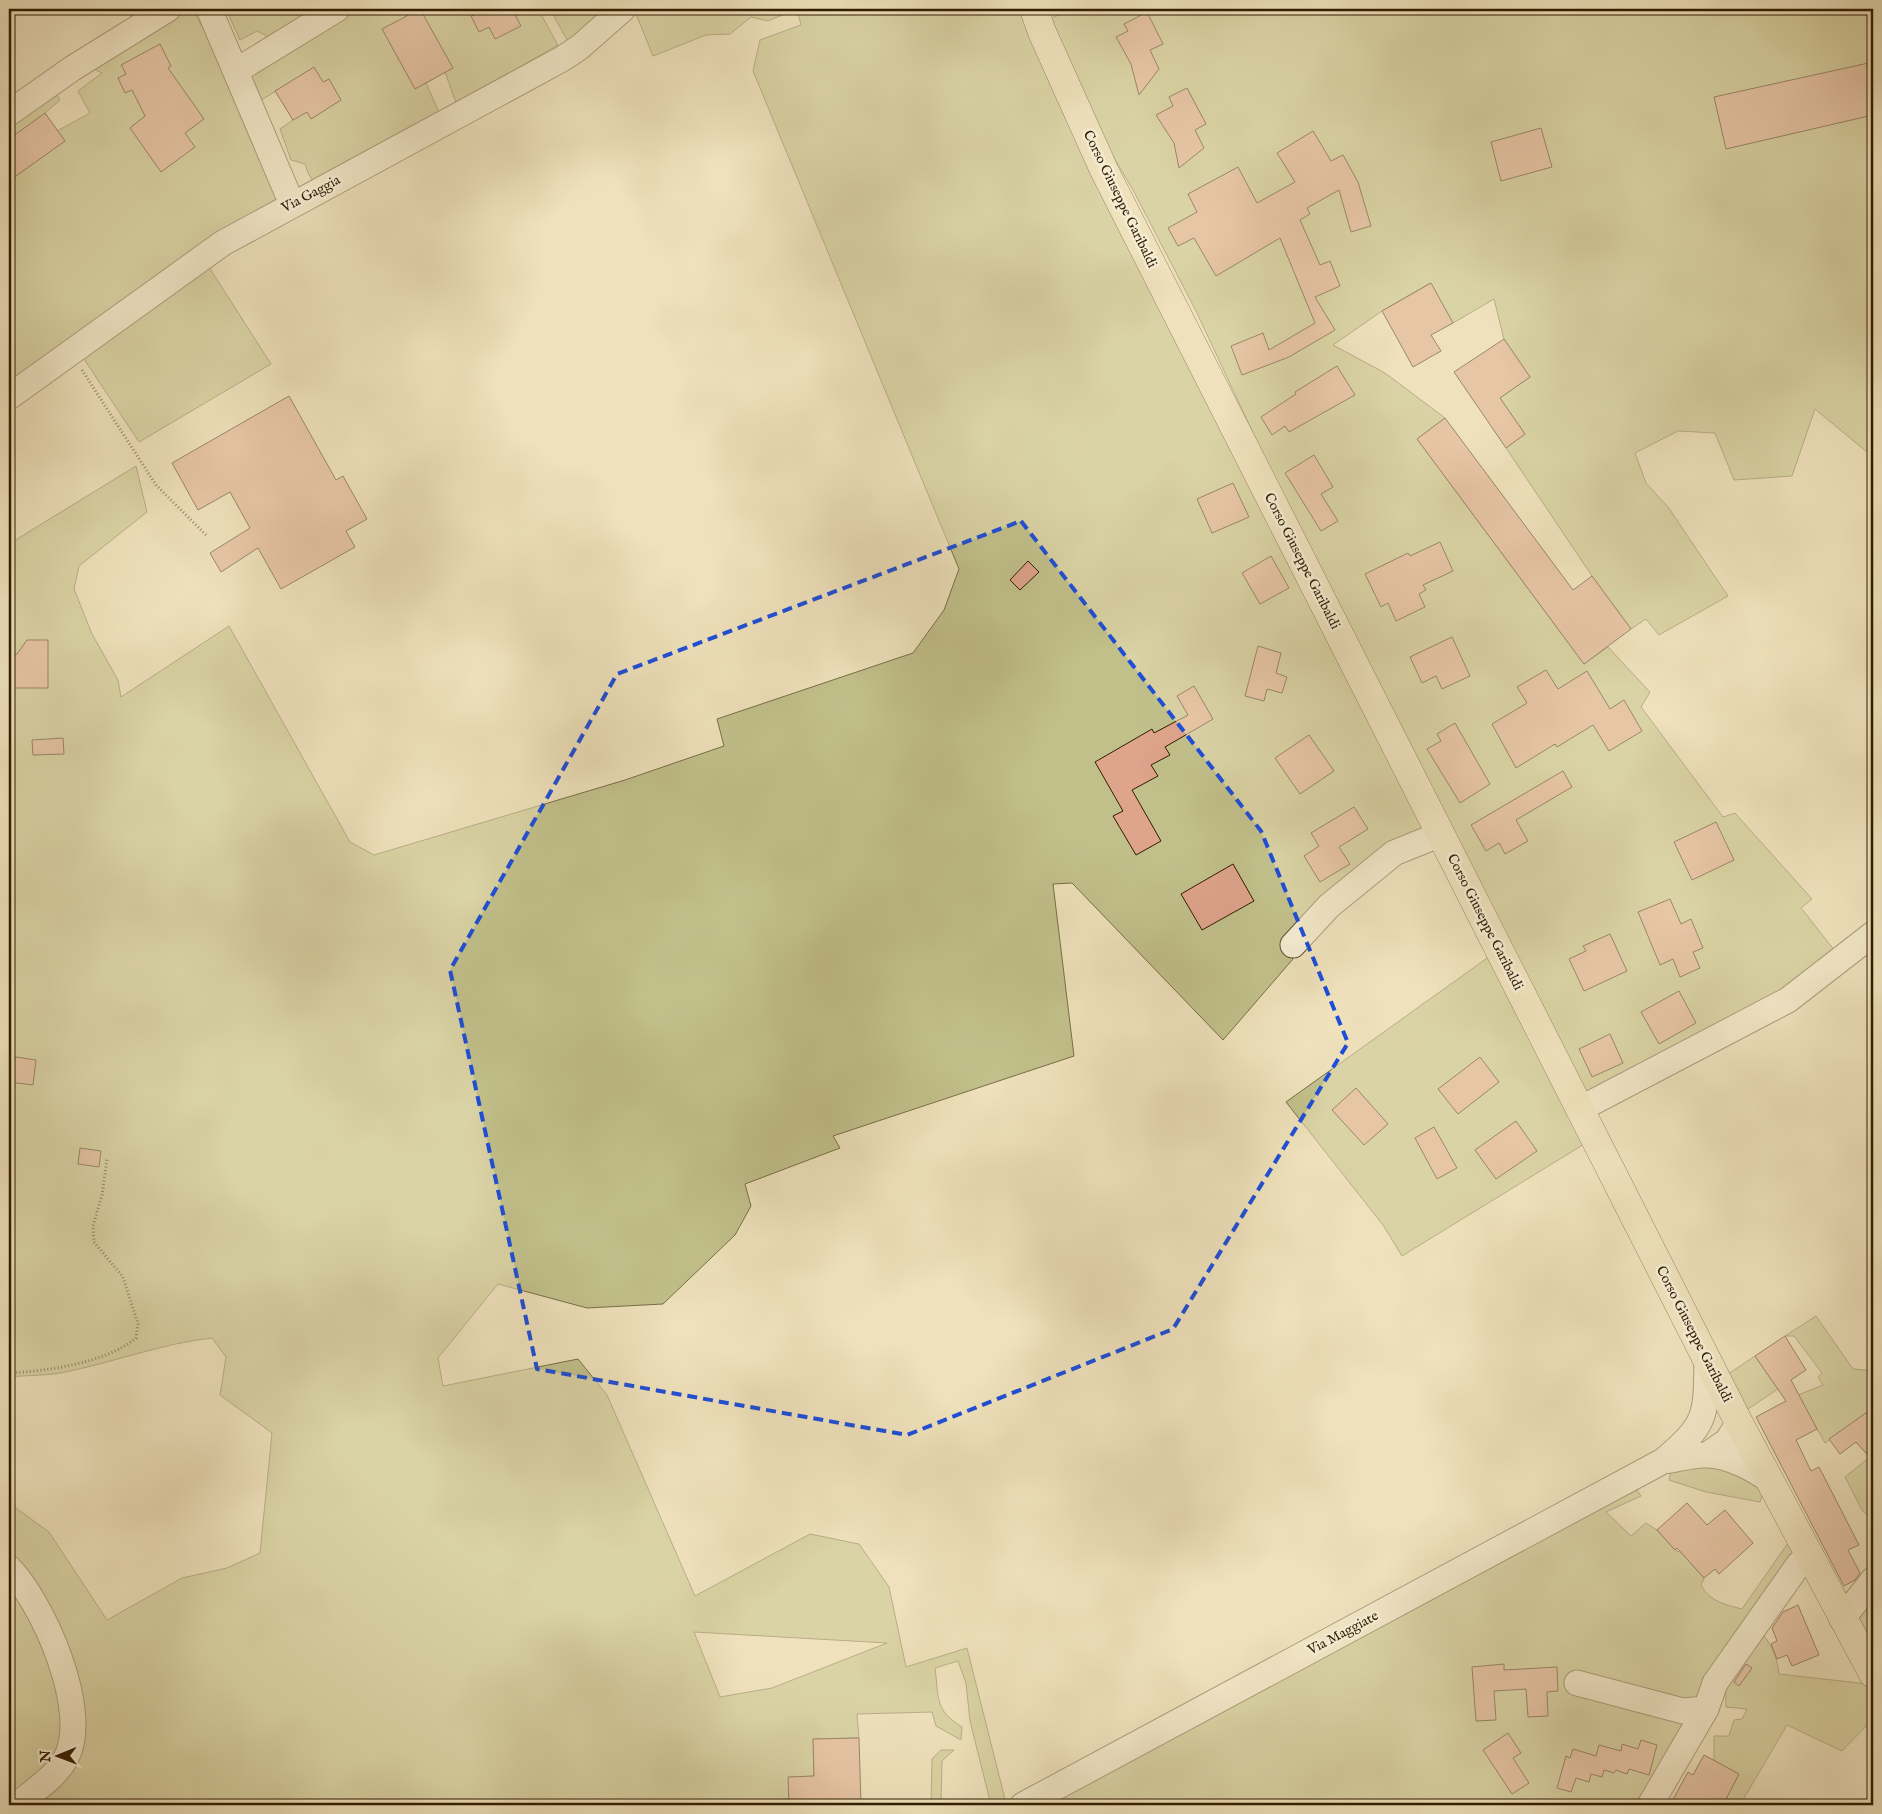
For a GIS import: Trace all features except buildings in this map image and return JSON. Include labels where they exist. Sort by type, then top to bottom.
[{"type":"main road","name":"Corso Giuseppe Garibaldi","points":[[1034,9],[1042,32],[1104,170],[1739,1423],[1873,1674]]},
{"type":"street","points":[[9,113],[73,68],[168,9]]},
{"type":"street","points":[[209,9],[292,204]]},
{"type":"street","points":[[236,71],[337,9]]},
{"type":"street","name":"Via Gaggia","points":[[9,397],[223,243],[562,59],[580,48],[624,9]]},
{"type":"street","points":[[1293,945],[1329,906],[1394,853],[1440,834]]},
{"type":"street","points":[[1580,1109],[1788,1000],[1873,934]]},
{"type":"street","name":"Via Maggiate","points":[[1023,1805],[1663,1461],[1697,1428],[1707,1402],[1707,1360]]},
{"type":"street","points":[[1697,1428],[1716,1424],[1739,1423]]},
{"type":"street","name":"Via Maggiate","points":[[1707,1455],[1727,1441],[1739,1423]]},
{"type":"street","name":"Via Maggiate","points":[[1663,1461],[1707,1455],[1727,1460],[1759,1473],[1769,1480]]},
{"type":"street","points":[[1650,1805],[1706,1709],[1715,1683],[1799,1564],[1810,1557]]},
{"type":"street","points":[[9,1568],[28,1591],[50,1631],[73,1705],[75,1724],[73,1741],[66,1759],[17,1805]]},
{"type":"street","points":[[1842,1619],[1873,1580]]},
{"type":"street","points":[[1577,1683],[1683,1711],[1706,1709]]},
{"type":"path","points":[[70,352],[156,486],[207,536]]},
{"type":"path","points":[[9,1372],[66,1367],[122,1350],[136,1338],[138,1324],[123,1277],[110,1258],[94,1242],[93,1226],[102,1195],[107,1159]]},
{"type":"highlighted area","points":[[1021,521],[1261,831],[1348,1043],[1173,1329],[907,1435],[537,1369],[450,970],[617,674]]},
{"type":"shaded area","points":[[179,9],[193,9],[233,87],[281,201],[9,382],[9,119],[53,89],[60,100],[45,113],[57,131],[90,113],[78,91],[102,73],[92,68]]},
{"type":"shaded area","points":[[226,9],[327,9],[270,43],[265,35],[257,31],[240,40]]},
{"type":"shaded area","points":[[350,9],[538,9],[558,45],[456,103],[445,72],[426,83],[441,117],[313,181],[305,164],[291,160],[280,129],[293,120],[276,91],[258,102],[244,72]]},
{"type":"shaded area","points":[[550,9],[609,9],[581,32],[567,40]]},
{"type":"shaded area","points":[[634,9],[797,9],[768,21],[751,17],[730,34],[706,35],[653,56]]},
{"type":"shaded area","points":[[797,9],[1019,9],[1050,84],[1426,834],[1283,947],[1293,959],[1223,1040],[1072,883],[1053,884],[1074,1056],[833,1136],[840,1148],[745,1184],[751,1206],[735,1235],[663,1304],[587,1308],[498,1284],[438,1358],[443,1386],[578,1359],[607,1395],[695,1596],[810,1534],[859,1544],[889,1587],[906,1667],[967,1648],[1006,1803],[991,1805],[970,1721],[966,1683],[958,1661],[935,1668],[938,1695],[942,1709],[953,1721],[962,1727],[961,1740],[936,1726],[932,1712],[857,1714],[859,1738],[813,1739],[814,1776],[789,1777],[789,1805],[23,1805],[81,1737],[9,1562],[9,1503],[49,1532],[107,1620],[182,1578],[227,1568],[260,1553],[272,1433],[220,1395],[226,1357],[212,1338],[176,1344],[62,1373],[9,1377],[9,1000],[12,993],[9,991],[9,544],[136,466],[147,512],[79,566],[74,589],[92,634],[118,680],[121,697],[229,626],[350,842],[374,855],[625,780],[724,746],[717,719],[913,653],[944,610],[959,569],[753,71],[760,40],[801,25]],"holes":[[[694,1632],[887,1643],[772,1688],[720,1697]]]},
{"type":"shaded area","points":[[1076,9],[1873,9],[1873,457],[1815,409],[1792,476],[1734,480],[1715,433],[1678,431],[1635,453],[1646,483],[1668,507],[1728,596],[1659,635],[1646,619],[1631,629],[1592,576],[1506,448],[1525,434],[1500,398],[1530,377],[1504,339],[1494,299],[1453,323],[1430,283],[1382,311],[1333,345],[1385,373],[1445,418],[1417,439],[1584,664],[1608,647],[1650,692],[1641,707],[1723,817],[1735,813],[1812,899],[1801,908],[1839,956],[1781,996],[1585,1098],[1328,593],[1196,311],[1133,190],[1085,108],[1051,18]]},
{"type":"shaded area","points":[[207,264],[271,364],[139,442],[80,353]]},
{"type":"shaded area","points":[[1490,956],[1586,1143],[1402,1256],[1383,1225],[1286,1102]]},
{"type":"shaded area","points":[[1816,1316],[1853,1369],[1873,1371],[1873,1408],[1825,1443],[1798,1395],[1823,1385],[1818,1377],[1822,1373],[1794,1336],[1785,1336]]},
{"type":"shaded area","points":[[1755,1356],[1778,1389],[1748,1409],[1725,1376]]},
{"type":"shaded area","points":[[1870,1457],[1873,1461],[1873,1521],[1862,1510],[1845,1477]]},
{"type":"shaded area","points":[[1718,1461],[1764,1489],[1760,1502],[1706,1492],[1669,1480],[1671,1471]]},
{"type":"shaded area","points":[[1637,1490],[1641,1496],[1606,1512],[1631,1536],[1646,1523],[1657,1530],[1675,1550],[1682,1553],[1704,1578],[1701,1585],[1718,1602],[1742,1609],[1788,1543],[1797,1558],[1644,1805],[1046,1805],[1389,1618]]},
{"type":"shaded area","points":[[9,1574],[47,1633],[67,1724],[53,1758],[9,1797]]},
{"type":"shaded area","points":[[1873,1589],[1873,1655],[1855,1623]]},
{"type":"shaded area","points":[[1759,1629],[1773,1650],[1779,1674],[1868,1684],[1873,1699],[1873,1719],[1842,1751],[1787,1725],[1740,1805],[1723,1805],[1739,1774],[1714,1761],[1714,1736],[1729,1736],[1734,1720],[1742,1719],[1747,1709],[1726,1707],[1725,1676]]},
{"type":"shaded area","points":[[941,1750],[954,1750],[942,1761],[941,1805],[931,1805],[932,1759]]}]
